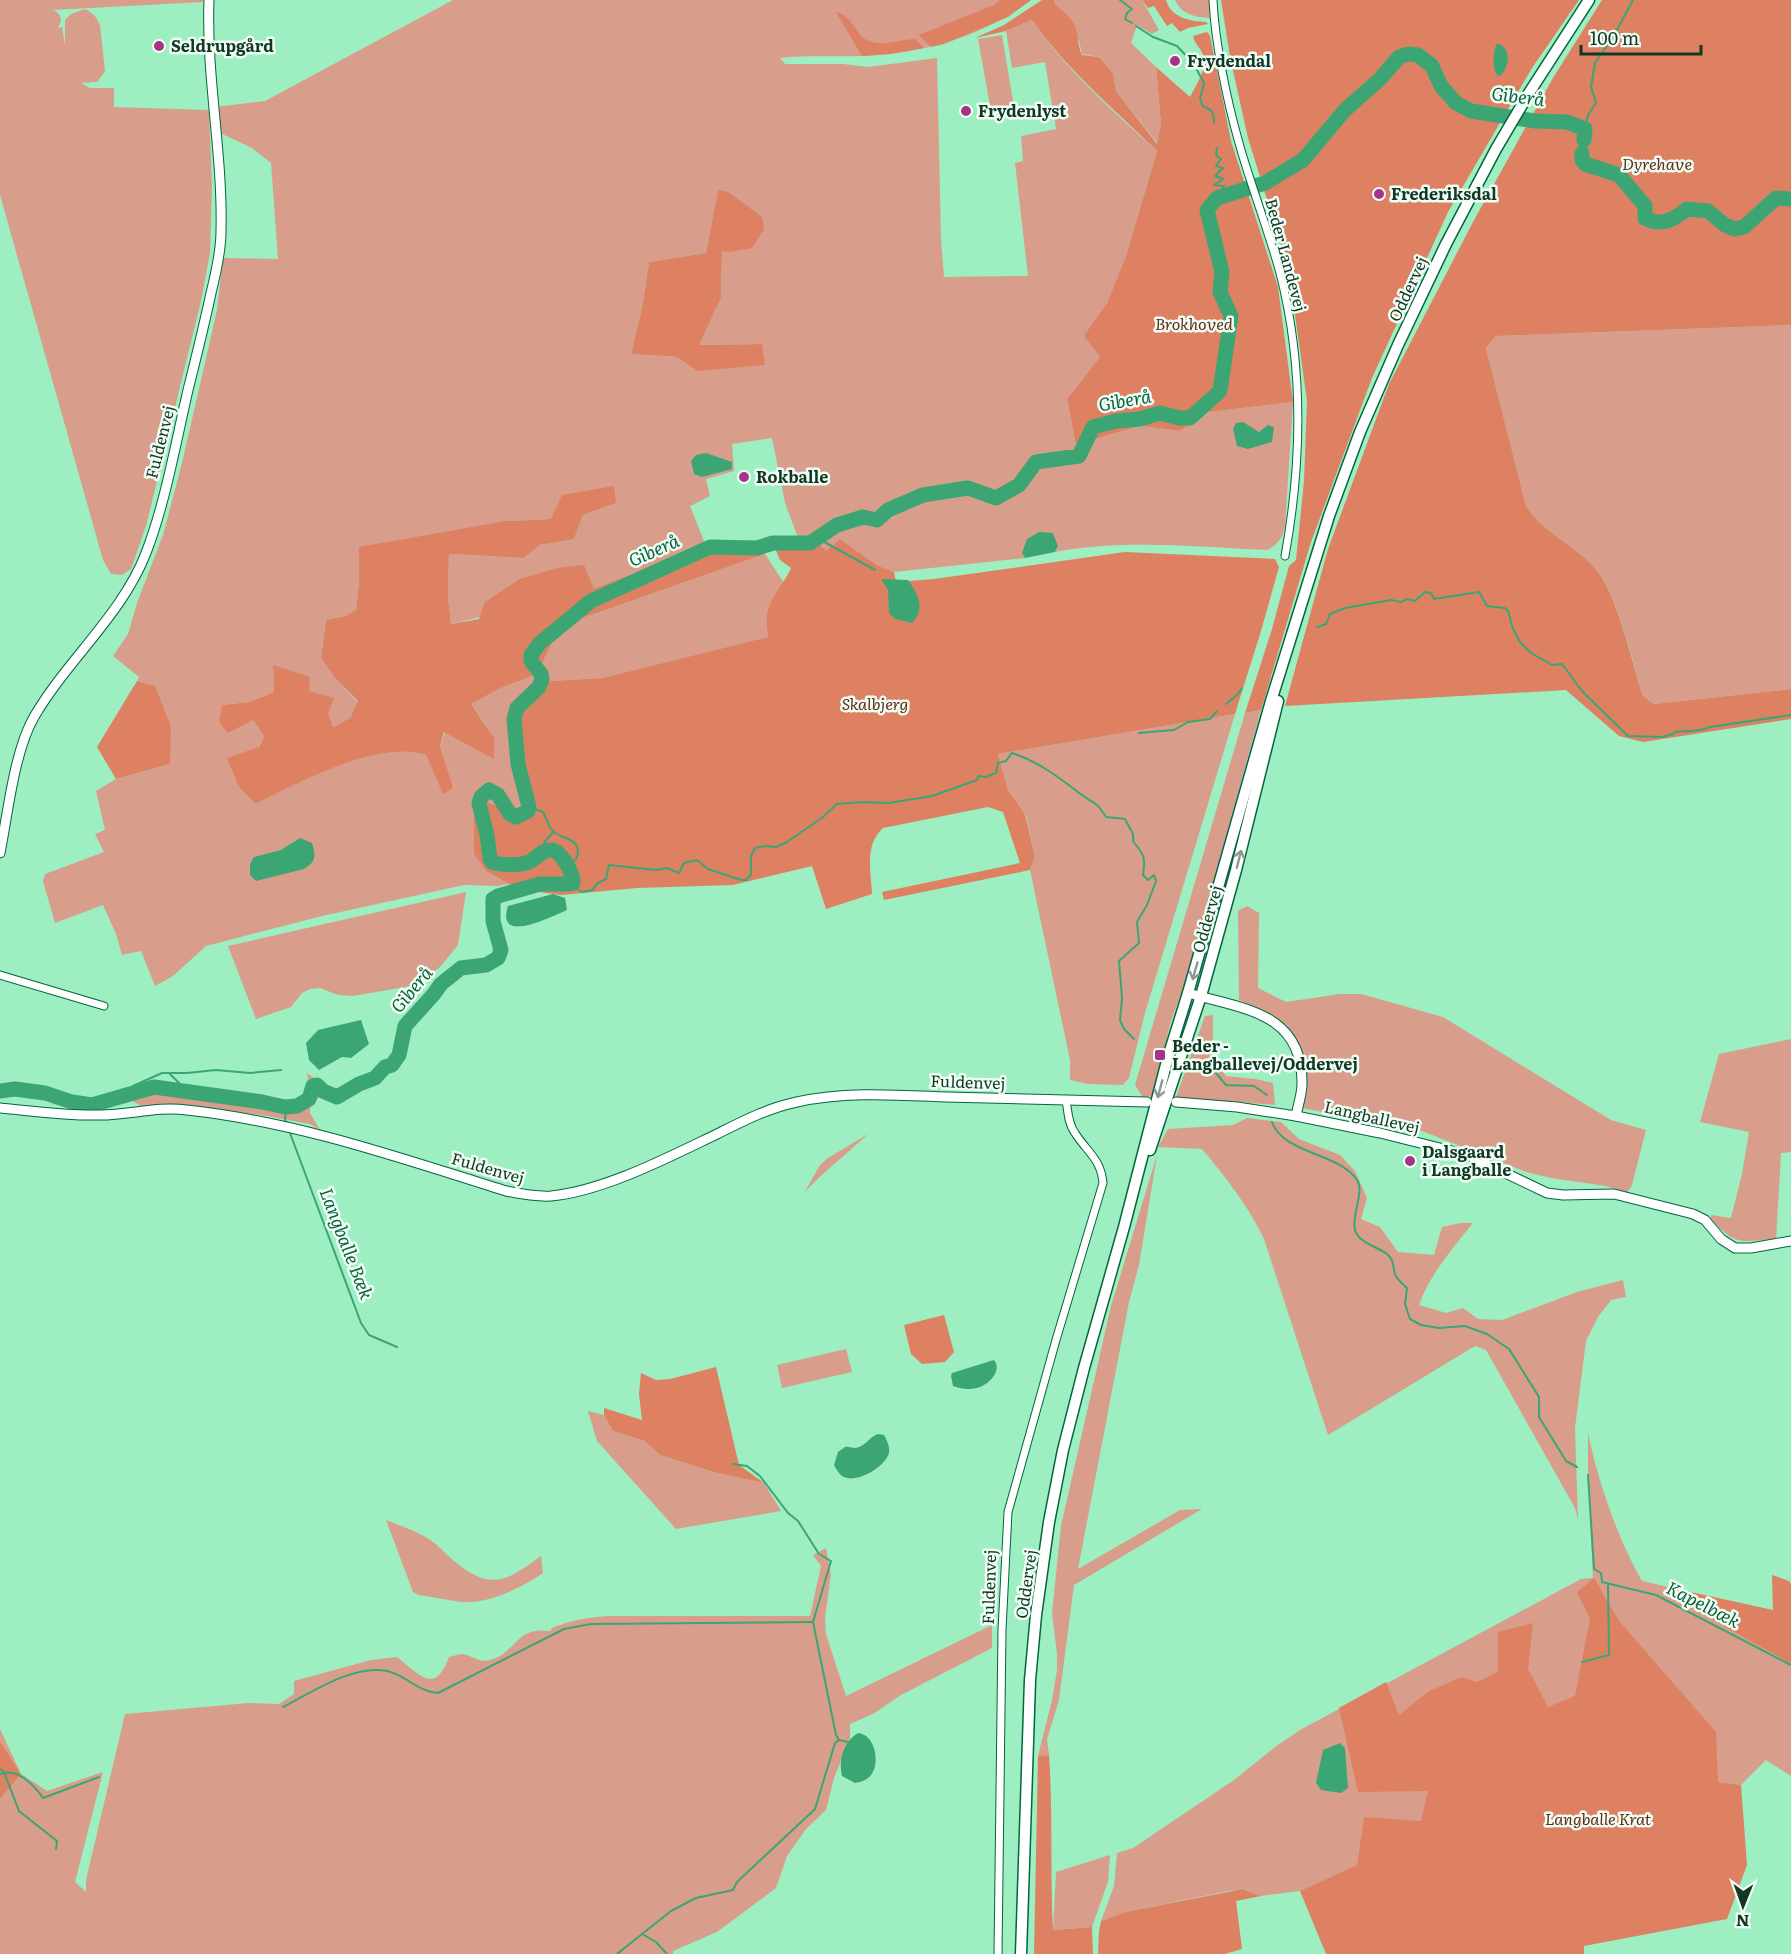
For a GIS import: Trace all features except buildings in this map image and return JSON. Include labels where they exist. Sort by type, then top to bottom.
[{"type":"main road","name":"Oddervej","points":[[1021,1954],[1030,1680],[1036,1615],[1049,1522],[1084,1368],[1124,1227],[1168,1057],[1271,701],[1329,516],[1360,432],[1398,345],[1436,264],[1496,149],[1589,0]]},
{"type":"main road","name":"Oddervej","points":[[1124,1227],[1201,996],[1236,870],[1300,612]]},
{"type":"street","name":"Fuldenvej","points":[[0,853],[4,809],[32,720],[45,698],[132,583],[152,539],[164,493],[213,287],[221,234],[222,199],[209,61],[208,0]]},
{"type":"street","name":"Beder Landevej","points":[[1213,0],[1214,21],[1231,111],[1239,144],[1280,273],[1291,327],[1299,392],[1298,464],[1285,556]]},
{"type":"street","points":[[0,975],[104,1006]]},
{"type":"street","points":[[1176,1102],[1237,1107],[1296,1116],[1302,1087],[1301,1067],[1296,1048],[1289,1034],[1277,1023],[1258,1014],[1188,993]]},
{"type":"street","name":"Fuldenvej","points":[[0,1108],[103,1115],[153,1108],[260,1120],[323,1135],[506,1191],[549,1196],[572,1193],[620,1177],[662,1161],[759,1113],[796,1102],[838,1096],[884,1095],[1147,1102]]},
{"type":"street","name":"Fuldenvej","points":[[998,1954],[1002,1642],[1008,1512],[1103,1183],[1101,1169],[1096,1160],[1074,1133],[1066,1100]]},
{"type":"street","name":"Langballevej","points":[[1296,1116],[1380,1133],[1468,1155],[1547,1193],[1614,1194],[1693,1214],[1705,1220],[1721,1239],[1735,1248],[1751,1248],[1791,1241]]},
{"type":"shaded area","points":[[0,0],[203,0],[203,2],[53,10],[61,18],[57,28],[62,27],[65,45],[65,20],[71,14],[85,9],[97,19],[100,25],[105,71],[97,82],[81,83],[90,88],[114,88],[114,107],[209,110],[212,187],[210,253],[201,301],[146,526],[131,569],[122,575],[111,574],[103,560],[0,195]]},
{"type":"shaded area","points":[[453,0],[1031,0],[993,24],[952,41],[930,47],[863,56],[780,58],[785,64],[843,64],[868,67],[937,58],[941,240],[944,277],[1028,276],[1015,163],[1023,161],[1021,136],[1056,129],[1045,62],[1012,68],[1006,31],[1032,20],[1075,73],[1157,151],[1126,256],[1107,303],[1085,336],[1100,357],[1067,399],[1077,451],[1098,438],[1140,426],[1180,431],[1207,412],[1293,402],[1285,527],[1277,543],[1268,550],[1134,545],[1055,552],[1058,546],[1022,553],[1025,558],[894,572],[877,565],[840,539],[826,552],[818,543],[800,543],[785,503],[772,438],[732,444],[734,471],[706,479],[710,496],[690,506],[706,546],[594,590],[451,624],[448,596],[449,554],[522,558],[540,545],[574,539],[583,515],[616,503],[551,519],[506,521],[359,582],[356,610],[345,616],[326,620],[321,658],[335,678],[358,702],[350,718],[333,727],[323,707],[309,691],[273,666],[274,692],[249,702],[222,705],[240,725],[253,720],[264,736],[239,787],[255,804],[338,765],[384,753],[405,752],[426,755],[443,793],[452,787],[440,746],[445,732],[494,758],[494,737],[471,704],[501,688],[537,674],[560,626],[765,554],[784,583],[776,593],[769,637],[602,678],[535,682],[528,808],[515,814],[474,796],[474,854],[486,871],[509,884],[464,885],[322,916],[206,946],[173,976],[155,986],[141,951],[122,955],[116,934],[103,905],[55,923],[43,881],[45,874],[104,852],[95,834],[105,830],[96,791],[116,779],[170,764],[155,686],[137,681],[139,677],[113,656],[128,634],[137,603],[163,535],[217,310],[223,258],[278,259],[271,163],[252,148],[220,133],[216,107],[265,101]],"holes":[[[718,190],[722,250],[721,298],[699,345],[761,344],[697,371],[677,357],[631,354],[642,308],[649,262],[706,253]]]},
{"type":"shaded area","points":[[1054,0],[1142,0],[1159,30],[1152,34],[1137,25],[1131,43],[1156,67],[1161,124],[1158,144],[1116,91],[1113,73],[1099,57],[1082,54],[1079,41]]},
{"type":"shaded area","points":[[1175,0],[1209,0],[1210,18],[1189,14],[1181,9]]},
{"type":"shaded area","points":[[1002,35],[1014,107],[991,111],[978,39]]},
{"type":"shaded area","points":[[1499,44],[1506,50],[1508,59],[1500,76],[1494,68],[1494,53],[1496,45]]},
{"type":"shaded area","points":[[1791,325],[1791,689],[1654,704],[1643,696],[1617,610],[1603,579],[1586,559],[1541,524],[1526,506],[1486,348],[1496,336]]},
{"type":"shaded area","points":[[1243,422],[1259,432],[1268,425],[1274,427],[1272,442],[1248,449],[1237,446],[1233,429],[1236,423]]},
{"type":"shaded area","points":[[706,453],[732,462],[732,469],[702,477],[694,474],[691,461],[696,455]]},
{"type":"shaded area","points":[[1039,532],[1053,533],[1058,546],[1055,552],[1025,558],[1022,553],[1027,539]]},
{"type":"shaded area","points":[[881,579],[908,580],[920,606],[912,623],[895,619],[889,613],[888,590]]},
{"type":"shaded area","points":[[1261,710],[1185,983],[1171,1021],[1152,1096],[1143,1098],[1135,1085],[1245,713]]},
{"type":"shaded area","points":[[1235,714],[1145,1013],[1129,1078],[1123,1085],[1088,1084],[1070,1080],[1070,1060],[1030,870],[1035,857],[1026,815],[1008,790],[998,754]]},
{"type":"shaded area","points":[[300,838],[312,843],[314,858],[311,864],[304,869],[256,881],[250,875],[250,864],[254,857],[281,850]]},
{"type":"shaded area","points":[[466,892],[458,945],[441,966],[422,982],[353,996],[338,995],[320,988],[310,989],[302,993],[291,1007],[256,1019],[228,946]]},
{"type":"shaded area","points":[[553,894],[565,898],[567,910],[527,925],[510,924],[506,918],[508,906]]},
{"type":"shaded area","points":[[1247,906],[1259,913],[1258,988],[1286,1002],[1340,994],[1361,994],[1443,1017],[1611,1120],[1646,1130],[1632,1185],[1627,1193],[1606,1186],[1526,1172],[1422,1131],[1302,1108],[1307,1069],[1298,1044],[1286,1024],[1267,1012],[1239,1000],[1238,911]]},
{"type":"shaded area","points":[[1213,1015],[1213,1059],[1226,1076],[1273,1083],[1275,1105],[1176,1097],[1205,1016]]},
{"type":"shaded area","points":[[361,1020],[369,1044],[351,1058],[342,1057],[319,1070],[309,1060],[306,1043],[318,1030]]},
{"type":"shaded area","points":[[1791,1039],[1791,1152],[1781,1153],[1776,1239],[1740,1240],[1720,1228],[1711,1219],[1711,1215],[1731,1218],[1749,1132],[1700,1122],[1719,1054]]},
{"type":"shaded area","points":[[307,1073],[314,1078],[321,1096],[310,1105],[310,1113],[320,1130],[310,1124],[191,1105],[141,1106],[119,1093],[153,1083],[296,1104],[306,1097],[309,1085]]},
{"type":"shaded area","points":[[1247,1118],[1281,1122],[1299,1139],[1340,1155],[1355,1171],[1367,1198],[1361,1219],[1380,1227],[1398,1252],[1434,1255],[1442,1227],[1473,1223],[1435,1272],[1419,1305],[1446,1313],[1463,1308],[1478,1319],[1502,1320],[1577,1292],[1623,1280],[1626,1297],[1611,1300],[1598,1317],[1586,1341],[1575,1428],[1578,1520],[1575,1508],[1486,1350],[1475,1346],[1328,1435],[1264,1239],[1251,1214],[1202,1149],[1158,1147],[1168,1129],[1233,1125]]},
{"type":"shaded area","points":[[868,1134],[819,1177],[804,1193],[820,1165]]},
{"type":"shaded area","points":[[1157,1155],[1139,1265],[1129,1302],[1078,1569],[1180,1510],[1202,1509],[1074,1585],[1059,1700],[1047,1739],[1049,1755],[1038,1756],[1057,1670],[1052,1613],[1061,1526],[1111,1306]]},
{"type":"shaded area","points":[[846,1349],[852,1372],[782,1388],[777,1365]]},
{"type":"shaded area","points":[[994,1360],[997,1369],[986,1384],[971,1389],[953,1386],[952,1373]]},
{"type":"shaded area","points":[[588,1411],[604,1415],[613,1431],[645,1441],[660,1455],[717,1473],[764,1483],[781,1511],[676,1529],[597,1441]]},
{"type":"shaded area","points":[[1588,1433],[1609,1508],[1642,1581],[1677,1589],[1675,1599],[1791,1664],[1791,1776],[1766,1760],[1741,1785],[1718,1782],[1358,1865],[1300,1891],[1261,1896],[1244,1889],[1229,1891],[1125,1912],[1101,1921],[1114,1886],[1117,1853],[1133,1848],[1234,1780],[1300,1730],[1581,1579],[1593,1578]]},
{"type":"shaded area","points":[[878,1434],[884,1435],[889,1448],[887,1458],[883,1463],[871,1472],[858,1477],[847,1478],[841,1475],[834,1465],[838,1452],[845,1447],[859,1447]]},
{"type":"shaded area","points":[[386,1520],[429,1539],[454,1561],[478,1577],[498,1580],[508,1577],[541,1556],[543,1573],[493,1598],[472,1602],[419,1595],[413,1592]]},
{"type":"shaded area","points":[[826,1548],[831,1574],[825,1617],[826,1634],[846,1696],[992,1625],[992,1648],[901,1695],[873,1714],[850,1724],[850,1738],[834,1778],[826,1810],[806,1829],[787,1856],[776,1888],[717,1932],[673,1951],[673,1954],[0,1954],[0,1799],[21,1774],[47,1791],[103,1772],[75,1882],[86,1892],[86,1880],[125,1714],[249,1703],[279,1704],[294,1694],[294,1681],[371,1660],[397,1657],[420,1675],[432,1679],[444,1669],[449,1657],[463,1654],[479,1660],[490,1660],[499,1657],[530,1632],[550,1631],[559,1625],[587,1618],[810,1616],[821,1566],[813,1555]]},
{"type":"shaded area","points":[[0,1729],[21,1774],[0,1741]]},
{"type":"shaded area","points":[[858,1733],[870,1740],[876,1762],[870,1776],[855,1783],[842,1776],[841,1764],[846,1746]]},
{"type":"shaded area","points":[[1340,1743],[1345,1748],[1348,1788],[1341,1793],[1321,1790],[1316,1783],[1323,1750]]},
{"type":"shaded area","points":[[1110,1855],[1108,1882],[1092,1927],[1053,1930],[1056,1872]]},
{"type":"green space","points":[[1000,0],[1031,0],[1008,17],[944,44],[931,47],[919,35],[994,5]]},
{"type":"green space","name":"Brokhoved","points":[[1042,0],[1054,0],[1054,3],[1070,19],[1076,29],[1082,55],[1099,57],[1113,73],[1116,91],[1157,144],[1161,124],[1156,67],[1190,97],[1204,63],[1202,52],[1193,36],[1207,32],[1210,36],[1231,141],[1278,287],[1293,402],[1208,412],[1180,431],[1140,426],[1098,438],[1077,451],[1067,399],[1100,357],[1084,336],[1107,303],[1126,256],[1157,151],[1060,56],[1032,20],[1006,31],[975,38],[1004,25]]},
{"type":"green space","points":[[1142,0],[1166,0],[1168,6],[1177,15],[1208,24],[1180,32],[1172,23],[1167,26],[1154,6],[1148,8]]},
{"type":"green space","points":[[1221,0],[1579,0],[1532,68],[1448,212],[1372,378],[1311,542],[1261,710],[1245,713],[1289,566],[1296,560],[1304,481],[1307,401],[1289,271],[1248,138],[1230,57]]},
{"type":"green space","name":"Dyrehave","points":[[1602,0],[1791,0],[1791,325],[1496,336],[1486,348],[1526,506],[1541,524],[1586,559],[1603,579],[1617,610],[1643,696],[1654,704],[1791,689],[1791,719],[1643,742],[1619,736],[1566,690],[1285,706],[1328,549],[1389,384],[1473,222],[1553,78]]},
{"type":"green space","points":[[836,12],[847,18],[866,40],[883,43],[915,39],[924,48],[862,56]]},
{"type":"green space","points":[[718,190],[728,192],[762,217],[764,229],[752,248],[722,251],[721,298],[699,345],[762,344],[765,365],[697,371],[677,357],[631,354],[642,308],[649,262],[706,253]]},
{"type":"green space","points":[[614,486],[616,503],[583,515],[574,539],[540,545],[523,558],[449,554],[448,596],[451,624],[479,619],[485,602],[520,579],[557,568],[584,565],[594,589],[706,546],[729,546],[758,541],[765,554],[560,626],[537,674],[501,688],[471,704],[494,737],[494,759],[444,732],[440,746],[453,788],[443,794],[426,755],[406,752],[384,753],[362,758],[316,775],[255,804],[239,787],[227,758],[259,747],[264,736],[253,720],[228,733],[219,722],[222,705],[249,702],[274,692],[273,665],[310,677],[309,691],[334,698],[328,713],[333,727],[350,718],[358,701],[335,678],[321,658],[326,620],[345,616],[356,610],[359,547],[506,521],[551,519],[562,495]]},
{"type":"green space","name":"Skalbjerg","points":[[840,539],[877,565],[894,572],[896,582],[934,579],[1125,552],[1275,559],[1279,567],[1235,714],[998,754],[1008,790],[1025,814],[1035,857],[1030,870],[884,900],[882,892],[1020,863],[1003,812],[988,807],[883,828],[873,842],[871,850],[872,894],[826,909],[812,866],[733,885],[637,888],[561,895],[518,889],[486,871],[474,854],[474,796],[515,814],[528,808],[513,702],[534,682],[602,678],[768,637],[768,610],[791,568],[780,560],[773,543],[818,543],[826,551]]},
{"type":"green space","points":[[137,681],[155,686],[171,727],[170,764],[116,779],[97,747]]},
{"type":"green space","points":[[944,1315],[954,1352],[945,1362],[922,1364],[911,1354],[904,1325]]},
{"type":"green space","points":[[716,1367],[739,1465],[764,1483],[717,1473],[660,1455],[645,1441],[613,1431],[604,1415],[604,1408],[642,1420],[639,1394],[641,1373],[656,1380],[670,1379]]},
{"type":"green space","points":[[1772,1575],[1789,1581],[1791,1584],[1791,1664],[1675,1599],[1677,1589],[1773,1610]]},
{"type":"green space","name":"Langballe Krat","points":[[1594,1578],[1619,1621],[1716,1732],[1718,1782],[1741,1785],[1747,1865],[1727,1919],[1584,1946],[1584,1954],[1326,1954],[1300,1891],[1357,1865],[1364,1817],[1421,1821],[1428,1791],[1358,1792],[1339,1708],[1386,1682],[1399,1715],[1429,1691],[1462,1677],[1477,1682],[1498,1672],[1498,1632],[1533,1623],[1528,1669],[1548,1707],[1575,1696],[1590,1619],[1577,1592]]},
{"type":"green space","points":[[0,1741],[21,1774],[0,1799]]},
{"type":"green space","points":[[1049,1755],[1053,1930],[1092,1927],[1093,1954],[1034,1954],[1038,1756]]},
{"type":"green space","points":[[1243,1889],[1261,1896],[1236,1901],[1242,1949],[1225,1954],[1098,1954],[1101,1921],[1125,1912]]},
{"type":"waterway","points":[[1120,0],[1132,9],[1127,13],[1125,19],[1132,23]]},
{"type":"waterway","points":[[1585,129],[1588,115],[1596,103],[1591,87],[1595,63],[1613,37],[1633,0]]},
{"type":"waterway","points":[[1136,26],[1153,37],[1177,46],[1193,63]]},
{"type":"waterway","name":"Giberå","points":[[0,1091],[15,1089],[45,1093],[72,1102],[92,1105],[154,1087],[285,1107],[297,1106],[309,1099],[313,1086],[317,1085],[323,1091],[337,1097],[375,1078],[385,1067],[392,1065],[399,1055],[405,1026],[441,984],[461,968],[486,965],[498,958],[501,950],[493,921],[493,899],[540,884],[573,883],[566,863],[555,851],[545,851],[523,864],[493,863],[490,859],[479,803],[481,797],[489,790],[498,795],[510,814],[516,817],[528,811],[529,807],[518,764],[514,719],[517,708],[539,687],[542,679],[531,661],[531,655],[540,643],[591,601],[710,547],[757,548],[773,543],[810,543],[837,525],[863,517],[877,520],[888,510],[923,495],[968,488],[996,498],[1019,485],[1036,462],[1079,456],[1093,427],[1160,413],[1179,418],[1190,418],[1220,391],[1231,316],[1220,292],[1222,272],[1207,210],[1217,198],[1265,183],[1303,160],[1345,110],[1380,79],[1399,57],[1408,54],[1418,55],[1432,66],[1441,86],[1456,103],[1471,111],[1535,121],[1567,122],[1585,129],[1584,140]]},
{"type":"waterway","points":[[1197,70],[1204,83],[1200,99],[1203,106],[1212,112],[1214,123]]},
{"type":"waterway","points":[[1217,148],[1216,155],[1221,159],[1216,166],[1223,168],[1215,176],[1223,179],[1214,185],[1224,186],[1217,198]]},
{"type":"waterway","name":"Giberå","points":[[1582,153],[1582,160],[1585,164],[1619,175],[1645,206],[1645,218],[1651,221],[1667,221],[1687,209],[1708,211],[1725,225],[1735,229],[1744,227],[1776,198],[1791,199]]},
{"type":"waterway","points":[[817,538],[875,570]]},
{"type":"waterway","points":[[1317,627],[1326,624],[1330,614],[1345,608],[1391,600],[1415,601],[1425,592],[1431,593],[1434,599],[1479,592],[1487,606],[1505,608],[1508,611],[1513,629],[1520,642],[1531,653],[1552,665],[1562,664],[1582,691],[1628,736],[1662,737],[1675,732],[1697,731],[1791,715]]},
{"type":"waterway","points":[[1226,704],[1242,688]]},
{"type":"waterway","points":[[1139,733],[1174,730],[1188,722],[1210,719],[1217,711]]},
{"type":"waterway","name":"Kapelbæk","points":[[570,884],[582,892],[592,890],[606,879],[609,865],[656,870],[667,868],[679,873],[684,863],[697,860],[708,869],[746,880],[751,875],[751,856],[755,848],[776,847],[787,842],[823,817],[837,804],[888,803],[932,796],[977,780],[979,776],[986,777],[996,773],[998,763],[1006,761],[1012,753],[1030,760],[1054,775],[1096,804],[1106,817],[1125,819],[1133,834],[1133,841],[1143,856],[1143,875],[1148,880],[1154,875],[1156,881],[1147,905],[1137,922],[1139,943],[1119,961],[1122,998],[1120,1020],[1124,1029],[1134,1039]]},
{"type":"waterway","points":[[529,807],[543,812],[552,830],[577,846],[576,858],[567,866]]},
{"type":"waterway","points":[[544,843],[553,832]]},
{"type":"waterway","name":"Kapelbæk","points":[[1210,1066],[1226,1085],[1254,1086],[1267,1095]]},
{"type":"waterway","points":[[128,1094],[133,1086],[162,1073],[216,1070],[250,1073],[281,1070]]},
{"type":"waterway","points":[[169,1073],[188,1092]]},
{"type":"waterway","name":"Langballe Bæk","points":[[286,1107],[285,1121],[289,1123]]},
{"type":"waterway","name":"Kapelbæk","points":[[1272,1122],[1278,1133],[1288,1141],[1338,1164],[1357,1180],[1360,1190],[1355,1230],[1360,1238],[1387,1254],[1391,1259],[1396,1276],[1407,1288],[1405,1304],[1410,1319],[1421,1325],[1439,1328],[1465,1326],[1487,1334],[1509,1349],[1539,1397],[1539,1417],[1566,1461],[1577,1467]]},
{"type":"waterway","name":"Langballe Bæk","points":[[290,1133],[361,1323],[369,1335],[397,1347]]},
{"type":"waterway","name":"Langballe Bæk","points":[[733,1464],[747,1466],[760,1476],[788,1513],[798,1521],[819,1554],[831,1561],[813,1622],[836,1735],[839,1740],[848,1742]]},
{"type":"waterway","name":"Kapelbæk","points":[[1588,1475],[1594,1569],[1601,1573],[1602,1582],[1656,1595],[1791,1665]]},
{"type":"waterway","points":[[1582,1662],[1609,1655],[1608,1585]]},
{"type":"waterway","points":[[283,1707],[347,1675],[374,1670],[394,1673],[424,1690],[438,1693],[564,1629],[591,1624],[813,1622]]},
{"type":"waterway","name":"Langballe Bæk","points":[[617,1954],[671,1911],[696,1898],[733,1890],[737,1882],[815,1809],[835,1743],[839,1740]]},
{"type":"waterway","points":[[0,1769],[4,1772],[19,1811],[57,1841],[56,1849]]},
{"type":"waterway","points":[[0,1774],[6,1772],[19,1775],[30,1783],[43,1798],[99,1777]]},
{"type":"waterway","name":"Langballe Bæk","points":[[644,1935],[656,1942],[667,1954]]},
{"type":"place","name":"Seldrupgård","points":[[159,46]]},
{"type":"place","name":"Frydendal","points":[[1175,61]]},
{"type":"place","name":"Frydenlyst","points":[[966,111]]},
{"type":"place","name":"Frederiksdal","points":[[1379,194]]},
{"type":"place","name":"Rokballe","points":[[744,477]]},
{"type":"place","name":"Beder - Langballevej/Oddervej","points":[[1160,1055]]},
{"type":"place","name":"Dalsgaard i Langballe","points":[[1410,1161]]}]
